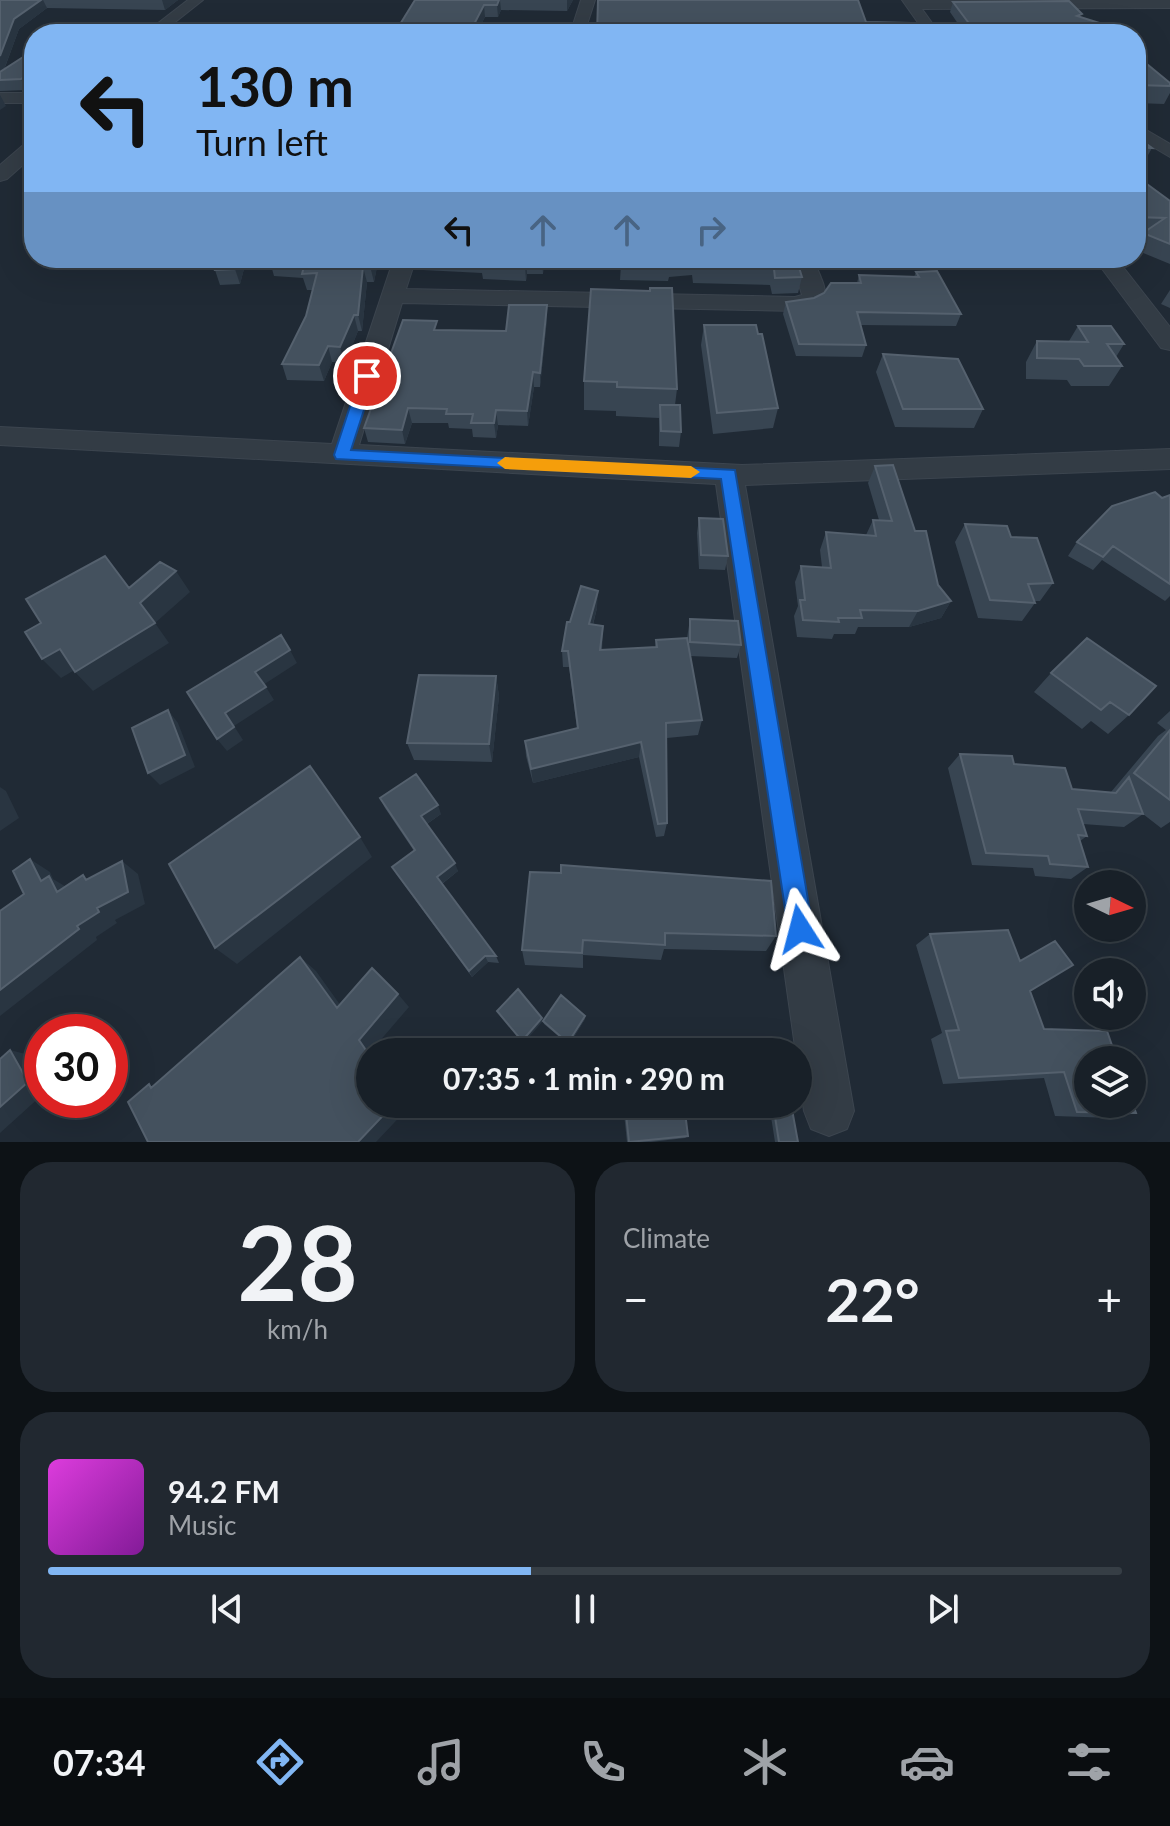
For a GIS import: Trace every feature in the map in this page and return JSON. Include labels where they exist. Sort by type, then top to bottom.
[{"type":"street","points":[[164,24],[196,0]]},
{"type":"street","points":[[180,24],[210,0]]},
{"type":"street","points":[[580,24],[588,0]]},
{"type":"street","points":[[910,2],[1170,4]]},
{"type":"street","points":[[910,2],[926,24]]},
{"type":"street","points":[[0,98],[24,98]]},
{"type":"street","points":[[0,156],[24,136]]},
{"type":"street","points":[[1146,136],[1170,152]]},
{"type":"street","points":[[0,175],[24,154]]},
{"type":"street","points":[[342,455],[402,268]]},
{"type":"street","points":[[393,296],[797,304],[813,299],[806,268]]},
{"type":"street","points":[[1113,268],[1170,343]]},
{"type":"street","points":[[0,436],[729,474],[1170,459]]},
{"type":"street","points":[[729,474],[829,1111]]},
{"type":"building","points":[[0,0],[41,0],[14,19],[0,56]]},
{"type":"building","points":[[415,0],[499,0],[497,5],[484,5],[474,24],[400,24]]},
{"type":"building","points":[[598,0],[858,0],[866,22],[911,24],[597,24]]},
{"type":"building","points":[[1069,1],[1082,14],[1077,16],[1096,22],[970,24],[953,2]]},
{"type":"building","points":[[24,56],[24,77],[21,79],[0,80],[0,72]]},
{"type":"building","points":[[1146,63],[1170,83],[1170,86],[1146,85]]},
{"type":"building","points":[[1146,183],[1170,201],[1170,244],[1146,234],[1146,231],[1165,218],[1146,217]]},
{"type":"building","points":[[304,268],[363,268],[358,315],[354,315],[340,347],[328,346],[319,365],[282,364],[306,316],[317,273],[302,274]]},
{"type":"building","points":[[734,268],[799,268],[802,277],[775,278],[774,269]]},
{"type":"building","points":[[937,271],[961,314],[857,312],[866,345],[799,344],[786,302],[814,298],[824,293],[831,283],[861,283],[859,275],[919,277],[916,272]]},
{"type":"building","points":[[650,288],[672,288],[677,389],[617,387],[617,382],[584,381],[591,289],[650,291]]},
{"type":"building","points":[[509,305],[547,305],[540,373],[533,372],[527,411],[496,410],[494,423],[471,423],[473,414],[446,414],[447,409],[408,408],[402,430],[364,428],[403,320],[437,321],[434,330],[506,331]]},
{"type":"building","points":[[704,325],[756,325],[758,334],[762,334],[778,408],[717,413]]},
{"type":"building","points":[[1078,326],[1111,326],[1124,344],[1107,344],[1122,366],[1084,366],[1079,359],[1037,358],[1037,341],[1088,342]]},
{"type":"building","points":[[883,354],[958,359],[983,409],[903,409]]},
{"type":"building","points":[[660,405],[680,405],[681,432],[661,431]]},
{"type":"building","points":[[893,465],[915,531],[926,531],[938,585],[951,601],[918,611],[860,610],[862,618],[838,618],[839,622],[803,620],[800,600],[805,600],[801,566],[831,568],[826,532],[876,536],[873,520],[892,521],[875,466]]},
{"type":"building","points":[[1155,492],[1162,498],[1170,495],[1170,584],[1113,546],[1103,557],[1077,542],[1112,506]]},
{"type":"building","points":[[699,518],[723,519],[728,556],[701,555]]},
{"type":"building","points":[[965,524],[1007,526],[1011,537],[1037,538],[1053,583],[1028,584],[1035,603],[990,600]]},
{"type":"building","points":[[105,556],[129,588],[160,562],[176,571],[140,603],[155,623],[75,672],[60,649],[42,659],[25,632],[41,623],[26,599]]},
{"type":"building","points":[[581,586],[598,591],[589,624],[603,626],[600,650],[657,647],[656,640],[687,638],[702,720],[666,723],[667,823],[658,824],[641,742],[531,769],[525,741],[578,728],[568,651],[562,651],[567,622],[570,622]]},
{"type":"building","points":[[690,619],[738,621],[741,645],[690,642]]},
{"type":"building","points":[[281,635],[290,650],[255,672],[266,687],[225,713],[234,727],[217,739],[187,692]]},
{"type":"building","points":[[1087,638],[1156,686],[1129,715],[1110,702],[1101,710],[1051,673]]},
{"type":"building","points":[[419,675],[496,676],[489,744],[407,743]]},
{"type":"building","points":[[168,710],[185,755],[148,773],[132,728]]},
{"type":"building","points":[[1170,730],[1170,800],[1134,773]]},
{"type":"building","points":[[960,754],[1012,756],[1014,764],[1065,768],[1072,789],[1116,793],[1129,777],[1143,814],[1078,809],[1087,836],[1078,835],[1088,867],[1050,864],[1048,856],[986,853]]},
{"type":"building","points":[[310,766],[360,837],[215,948],[169,864]]},
{"type":"building","points":[[416,774],[438,805],[421,816],[455,863],[437,877],[496,956],[485,956],[469,971],[392,867],[415,850],[380,798]]},
{"type":"building","points":[[30,859],[41,881],[49,876],[57,892],[83,875],[86,880],[122,861],[128,892],[97,908],[99,912],[77,926],[79,929],[0,990],[0,911],[24,894],[13,871]]},
{"type":"building","points":[[561,865],[771,881],[776,936],[665,933],[665,945],[583,940],[582,953],[522,950],[530,872],[561,873]]},
{"type":"building","points":[[1008,930],[1020,961],[1055,941],[1073,965],[1030,991],[1044,1029],[1107,1031],[1112,1046],[1074,1046],[1074,1103],[1064,1072],[959,1078],[946,1031],[959,1030],[930,934]]},
{"type":"building","points":[[300,957],[337,1008],[372,968],[398,994],[361,1038],[356,1038],[356,1118],[381,1118],[358,1142],[148,1142],[128,1102],[149,1084],[151,1088]]},
{"type":"building","points":[[518,989],[542,1018],[525,1038],[520,1038],[497,1011]]},
{"type":"building","points":[[561,995],[585,1016],[571,1038],[562,1038],[543,1021]]},
{"type":"building","points":[[10,1050],[24,1075],[24,1086],[0,1107],[0,1059]]},
{"type":"building","points":[[626,1118],[686,1118],[688,1136],[629,1142]]},
{"type":"building","points":[[775,1118],[794,1118],[798,1142],[779,1142]]},
{"type":"slow traffic","points":[[505,463],[691,472]]},
{"type":"route","points":[[367,376],[342,455],[729,474],[800,929]]}]
